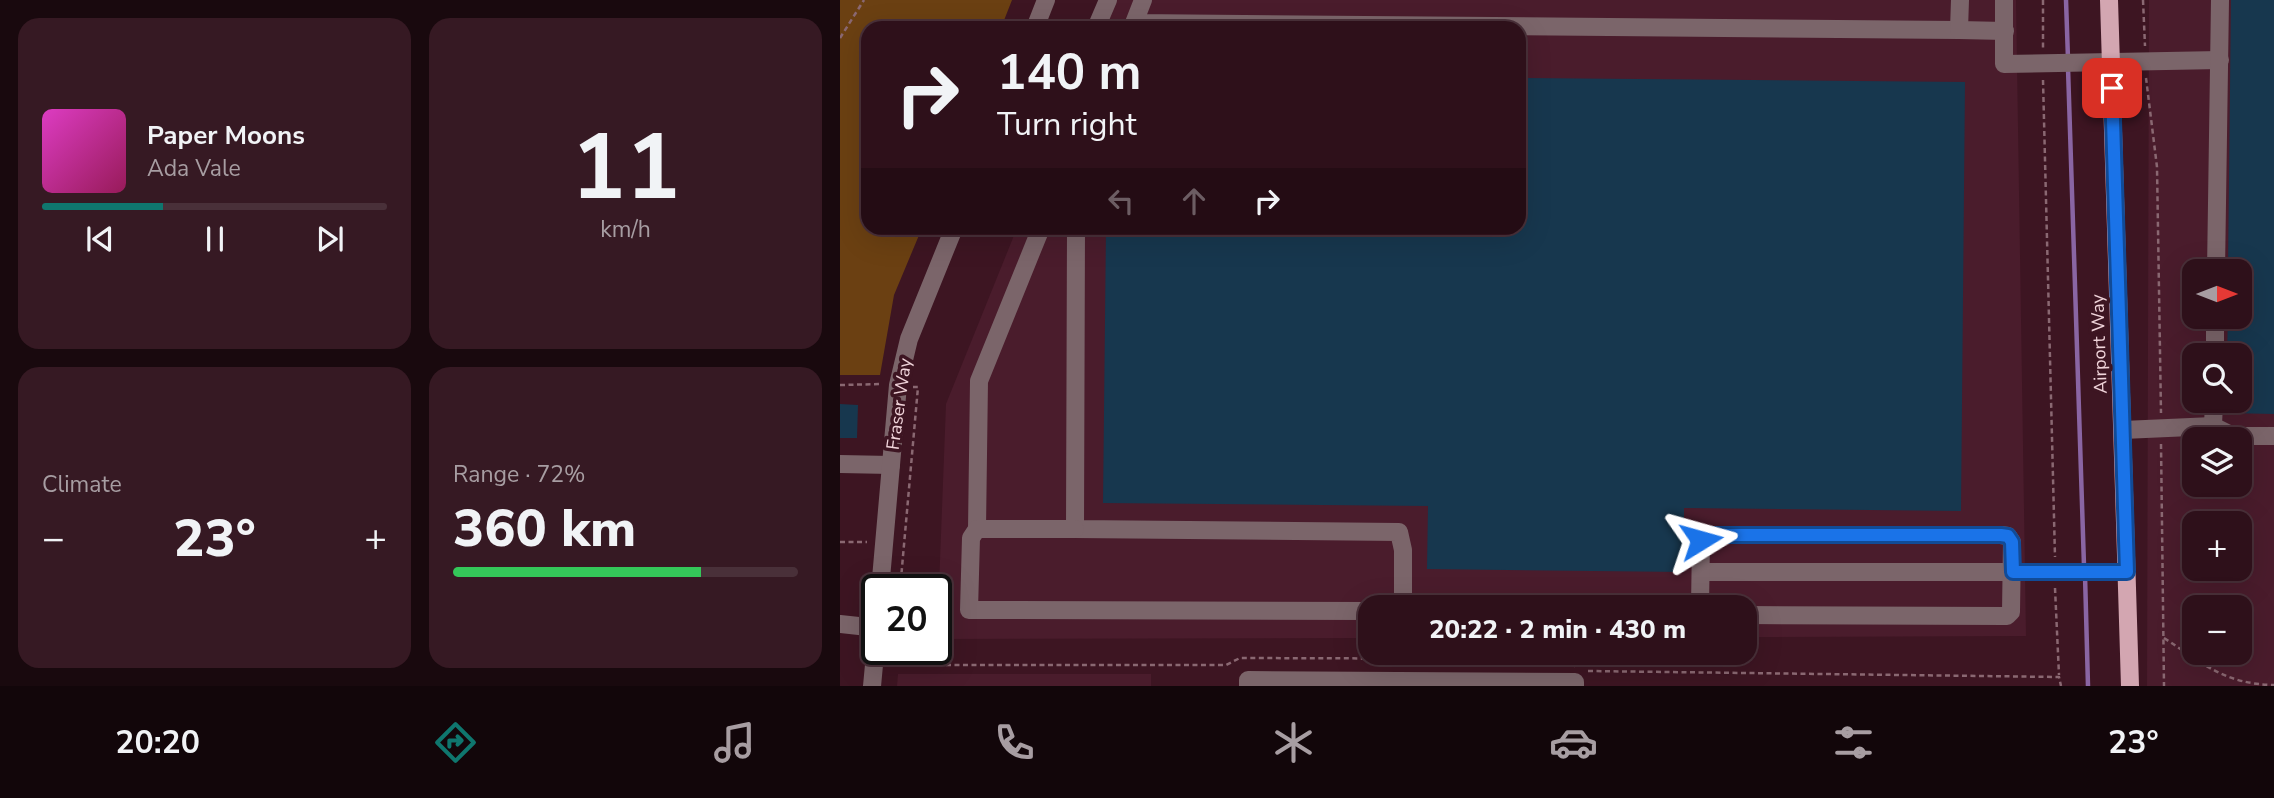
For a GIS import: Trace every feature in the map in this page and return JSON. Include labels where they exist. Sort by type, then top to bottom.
[{"type":"main road","name":"Airport Way","points":[[2109,0],[2130,686]]},
{"type":"street","points":[[1038,21],[1046,0]]},
{"type":"street","points":[[1099,21],[1108,0]]},
{"type":"street","points":[[1135,21],[1143,0]]},
{"type":"street","points":[[1959,30],[1960,0]]},
{"type":"street","points":[[2004,0],[2004,64],[2220,60]]},
{"type":"street","points":[[2216,259],[2220,0]]},
{"type":"street","points":[[1526,26],[2005,31]]},
{"type":"street","name":"Fraser Way","points":[[881,574],[902,363],[951,235]]},
{"type":"street","points":[[1038,235],[979,380],[977,529],[971,538],[969,610],[1358,611]]},
{"type":"street","points":[[1075,529],[1076,235]]},
{"type":"street","points":[[2213,426],[2214,413]]},
{"type":"street","points":[[2123,430],[2213,426],[2233,436],[2274,436]]},
{"type":"street","points":[[840,464],[891,465]]},
{"type":"street","points":[[977,529],[1399,532],[1403,550],[1403,595]]},
{"type":"street","points":[[1700,595],[1701,540],[1706,535],[2008,536],[2012,542],[2011,612],[2007,617],[1757,615]]},
{"type":"street","points":[[1701,572],[2127,572]]},
{"type":"street","points":[[840,624],[861,626]]},
{"type":"street","points":[[873,686],[875,665]]},
{"type":"street","points":[[1248,683],[1575,684]]},
{"type":"path","points":[[840,38],[864,0]]},
{"type":"path","points":[[2043,0],[2043,40]]},
{"type":"path","points":[[2143,0],[2145,43]]},
{"type":"path","points":[[2146,84],[2157,167],[2161,402]]},
{"type":"path","points":[[2043,85],[2055,562]]},
{"type":"path","points":[[840,385],[883,384]]},
{"type":"path","points":[[901,574],[918,387]]},
{"type":"path","points":[[2161,456],[2164,686]]},
{"type":"path","points":[[840,542],[884,541]]},
{"type":"path","points":[[2055,591],[2059,677]]},
{"type":"path","points":[[2163,638],[2222,676],[2249,684],[2274,685]]},
{"type":"shaded area","points":[[840,0],[1012,0],[1004,21],[861,21],[861,235],[919,235],[894,295],[880,375],[840,375]]},
{"type":"shaded area","points":[[1108,0],[2016,0],[2026,636],[1757,637],[1757,595],[1358,595],[1358,638],[952,639],[952,574],[939,574],[946,404],[1014,235],[1526,235],[1526,21],[1099,21]]},
{"type":"shaded area","points":[[2149,0],[2274,0],[2274,686],[2147,686]]},
{"type":"shaded area","points":[[898,674],[1151,674],[1151,686],[897,686]]},
{"type":"building","points":[[2231,0],[2274,0],[2274,414],[2227,413],[2252,413],[2252,343],[2227,343],[2228,329],[2252,329],[2252,259],[2228,259]]},
{"type":"building","points":[[1526,78],[1965,82],[1961,511],[1684,508],[1684,572],[1427,569],[1428,506],[1103,503],[1106,235],[1526,235]]},
{"type":"building","points":[[840,404],[858,405],[857,438],[840,438]]},
{"type":"waterway","points":[[2066,0],[2068,59]]},
{"type":"waterway","points":[[2068,68],[2084,566]]},
{"type":"waterway","points":[[2085,575],[2088,686]]},
{"type":"route","points":[[1701,540],[1706,535],[2001,535],[2008,536],[2012,542],[2013,572],[2127,572],[2112,88]]}]
